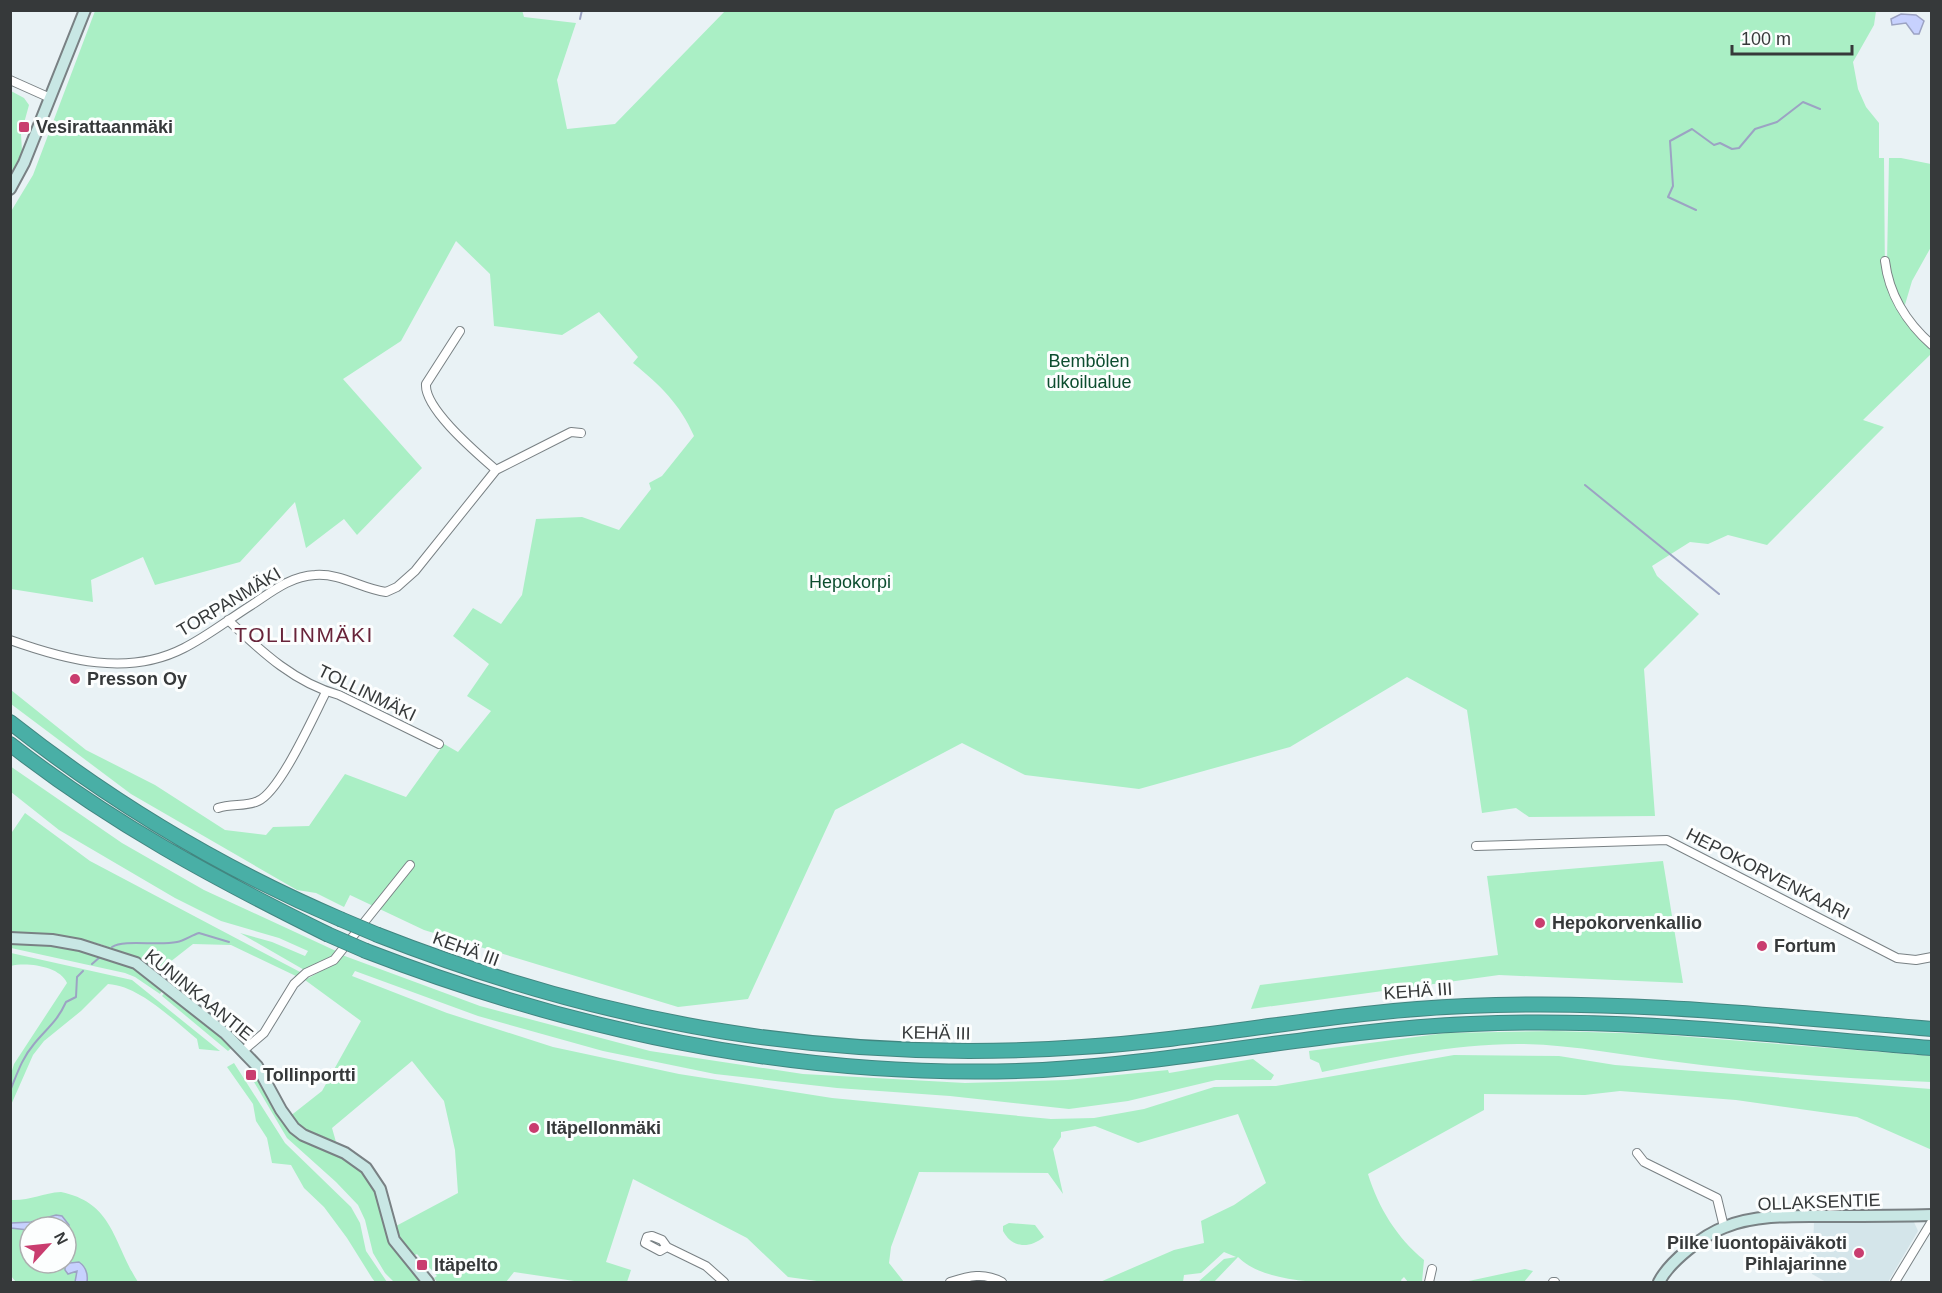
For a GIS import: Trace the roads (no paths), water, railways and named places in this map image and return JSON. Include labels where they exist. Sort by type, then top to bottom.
[{"type":"highway","name":"KEHÄ III","points":[[10,722],[93,782],[153,821],[228,864],[340,919],[494,978],[596,1007],[724,1033],[880,1050],[992,1051],[1086,1047],[1373,1012],[1471,1005],[1633,1006],[1932,1029]]},
{"type":"highway","name":"KEHÄ III","points":[[10,744],[34,763],[142,836],[205,873],[366,951],[509,1003],[626,1034],[764,1058],[886,1069],[1044,1070],[1130,1062],[1390,1029],[1526,1023],[1655,1025],[1932,1048]]},
{"type":"highway","points":[[10,750],[34,763]]},
{"type":"main road","points":[[10,189],[24,164],[48,97],[85,10]]},
{"type":"main road","name":"KUNINKAANTIE","points":[[10,938],[52,940],[80,945],[136,963],[244,1050],[263,1076],[287,1120],[294,1128],[303,1135],[345,1153],[366,1168],[380,1189],[394,1240],[428,1282]]},
{"type":"main road","name":"OLLAKSENTIE","points":[[1659,1282],[1664,1273],[1688,1250],[1724,1227],[1758,1219],[1792,1216],[1932,1215]]},
{"type":"street","points":[[10,80],[48,97]]},
{"type":"street","points":[[1885,261],[1887,277],[1904,314],[1932,345]]},
{"type":"street","points":[[460,331],[426,384],[425,392],[429,402],[453,429],[496,470]]},
{"type":"street","name":"TORPANMÄKI","points":[[10,640],[52,655],[123,665],[154,659],[183,648],[289,581],[313,575],[342,578],[381,592],[397,587],[438,544],[496,470],[571,432],[581,433]]},
{"type":"street","name":"TOLLINMÄKI","points":[[228,620],[274,663],[326,692],[339,695],[439,744]]},
{"type":"street","points":[[218,808],[258,801],[269,794],[301,741],[326,692]]},
{"type":"street","name":"HEPOKORVENKAARI","points":[[1476,846],[1667,840],[1897,958],[1916,960],[1932,957]]},
{"type":"street","points":[[244,1050],[264,1033],[294,984],[306,974],[334,960],[410,866]]},
{"type":"street","points":[[1637,1153],[1644,1162],[1717,1198],[1724,1227]]},
{"type":"street","points":[[1896,1282],[1932,1221]]},
{"type":"street","points":[[667,1247],[706,1266],[724,1282]]},
{"type":"street","points":[[1429,1282],[1432,1269]]},
{"type":"street","points":[[950,1282],[982,1275],[1002,1282]]},
{"type":"water","points":[[1901,14],[1916,15],[1924,21],[1919,34],[1914,34],[1906,23],[1892,25],[1891,19]]},
{"type":"water","points":[[11,1223],[18,1223],[18,1229],[11,1228]]},
{"type":"water","points":[[79,1262],[87,1274],[87,1282],[75,1282]]},
{"type":"waterway","points":[[580,19],[582,10]]},
{"type":"waterway","points":[[1696,210],[1668,197],[1673,186],[1670,141],[1692,129],[1714,145],[1720,143],[1732,149],[1739,148],[1755,129],[1777,122],[1803,102],[1820,109]]},
{"type":"waterway","points":[[1585,485],[1719,594]]},
{"type":"waterway","points":[[112,947],[125,943],[177,942],[199,933],[229,942]]},
{"type":"waterway","points":[[92,964],[100,957]]},
{"type":"waterway","points":[[10,1091],[30,1049],[55,1020],[66,1002],[76,997],[77,977],[83,971]]},
{"type":"place","name":"Vesirattaanmäki","points":[[24,127]]},
{"type":"place","name":"Presson Oy","points":[[75,679]]},
{"type":"place","name":"Hepokorvenkallio","points":[[1540,923]]},
{"type":"place","name":"Fortum","points":[[1762,946]]},
{"type":"place","name":"Tollinportti","points":[[251,1075]]},
{"type":"place","name":"Itäpellonmäki","points":[[534,1128]]},
{"type":"place","name":"Pilke luontopäiväkoti Pihlajarinne","points":[[1859,1253]]},
{"type":"place","name":"Itäpelto","points":[[422,1265]]},
{"type":"district","name":"TOLLINMÄKI","points":[[304,635]]},
{"type":"park label","name":"Bembölen ulkoilualue","points":[[1089,371]]},
{"type":"park label","name":"Hepokorpi","points":[[850,582]]}]
